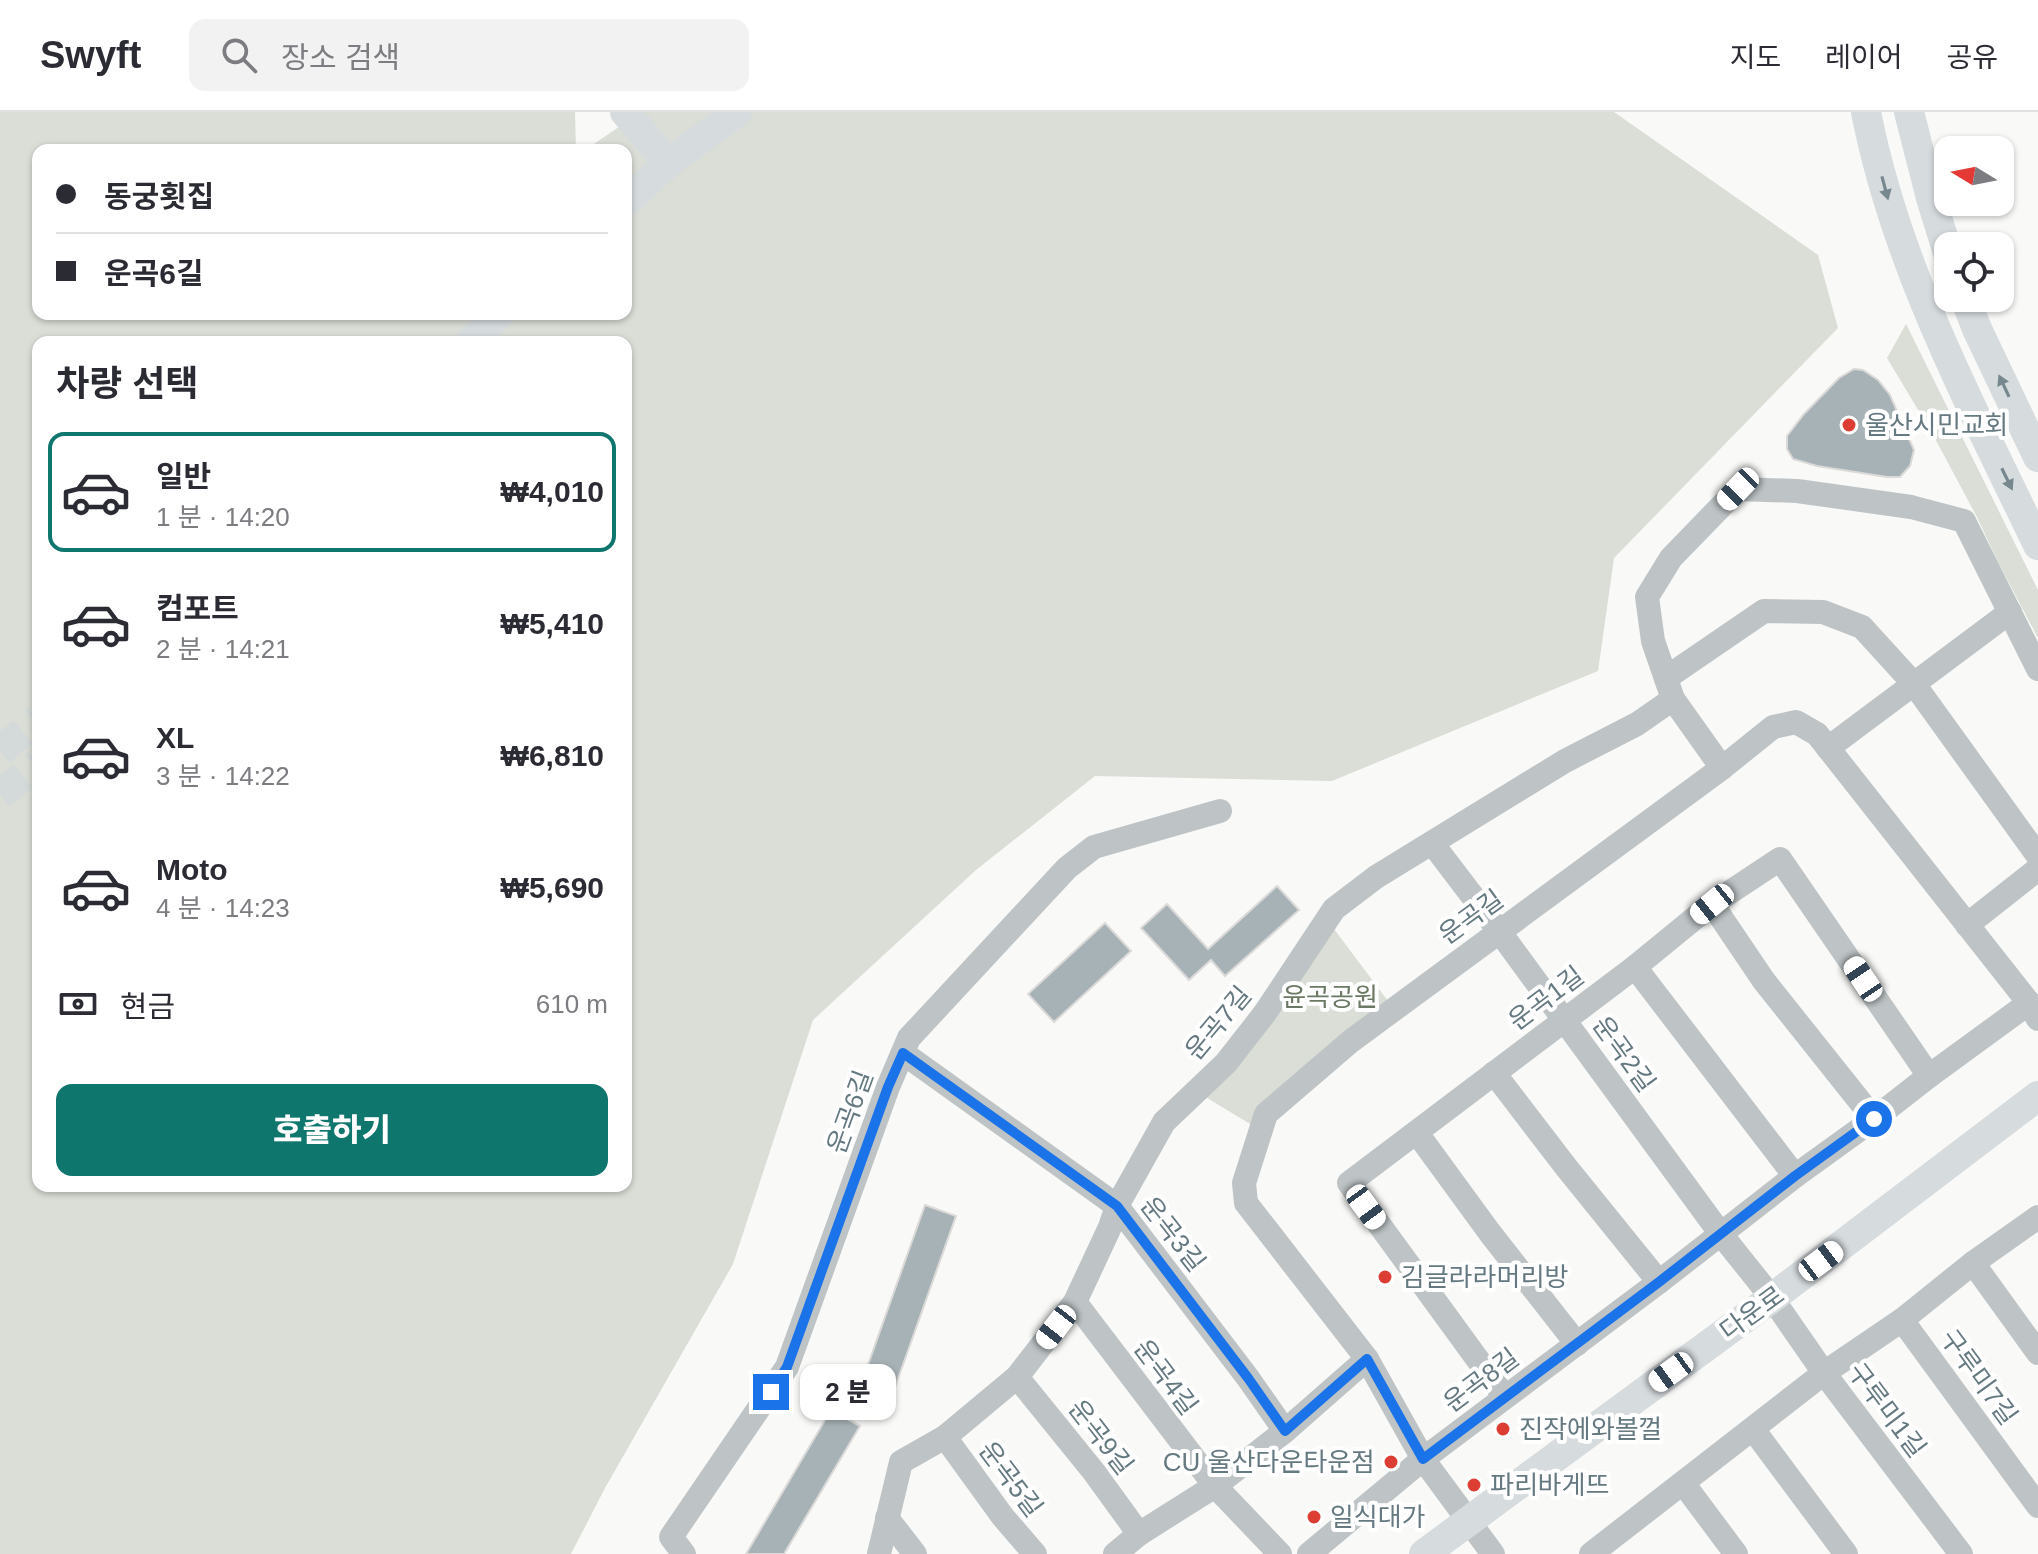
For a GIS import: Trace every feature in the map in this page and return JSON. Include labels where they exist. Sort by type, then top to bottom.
[{"type":"main road","points":[[625,112],[668,163]]},
{"type":"main road","points":[[632,196],[668,163],[737,112]]},
{"type":"main road","points":[[1866,112],[1891,209],[1913,274],[1941,341],[2038,545]]},
{"type":"main road","points":[[1909,112],[1942,232]]},
{"type":"main road","points":[[1970,312],[2038,457]]},
{"type":"main road","points":[[476,336],[493,320]]},
{"type":"main road","name":"다운로","points":[[1424,1554],[1772,1298],[2038,1096]]},
{"type":"street","points":[[1722,768],[1669,689],[1653,641],[1647,597],[1671,558],[1738,489],[1812,493],[1911,507],[1964,521],[2038,669]]},
{"type":"street","name":"운곡7길","points":[[879,1554],[901,1462],[945,1437],[1017,1377],[1075,1302],[1117,1206],[1164,1122],[1226,1063],[1265,1013],[1334,909],[1376,877],[1565,761],[1637,724],[1669,689],[1764,611],[1823,612],[1862,627],[1914,684],[2038,856]]},
{"type":"street","points":[[1828,748],[2010,612]]},
{"type":"street","name":"운곡길","points":[[1493,1554],[1423,1459],[1367,1359],[1246,1203],[1244,1183],[1266,1114],[1351,1041],[1722,768],[1773,727],[1796,722],[1817,734],[2034,1011]]},
{"type":"street","name":"운곡6길","points":[[684,1554],[671,1537],[787,1367],[888,1087],[909,1038],[1067,868],[1094,847],[1220,811]]},
{"type":"street","name":"운곡2길","points":[[1432,843],[1720,1233],[1772,1298]]},
{"type":"street","name":"운곡1길","points":[[1505,1397],[1349,1183],[1635,967],[1712,904],[1780,859],[1929,1076]]},
{"type":"street","points":[[1967,925],[2038,869]]},
{"type":"street","points":[[1712,904],[1764,981],[1874,1119]]},
{"type":"street","points":[[1635,967],[1795,1176]]},
{"type":"street","name":"운곡8길","points":[[1309,1554],[1423,1459],[1795,1176],[1929,1076],[2034,1011]]},
{"type":"street","name":"운곡3길","points":[[903,1053],[1117,1206],[1285,1431]]},
{"type":"street","points":[[1494,1073],[1659,1282]]},
{"type":"street","points":[[1417,1133],[1577,1344]]},
{"type":"street","name":"구루미7길","points":[[1591,1554],[1619,1545],[1683,1483],[1824,1373],[1902,1320],[1973,1263],[2038,1217]]},
{"type":"street","points":[[1973,1263],[2038,1353]]},
{"type":"street","name":"구루미1길","points":[[1772,1298],[1824,1373],[1961,1554]]},
{"type":"street","name":"운곡4길","points":[[1075,1302],[1215,1486],[1280,1554]]},
{"type":"street","name":"구루미7길","points":[[1902,1320],[2038,1506]]},
{"type":"street","points":[[1115,1554],[1139,1534],[1215,1486],[1285,1431],[1367,1359]]},
{"type":"street","name":"운곡9길","points":[[1017,1377],[1094,1472],[1139,1534]]},
{"type":"street","points":[[1753,1429],[1846,1554]]},
{"type":"street","name":"운곡5길","points":[[945,1437],[1003,1517],[1035,1554]]},
{"type":"street","points":[[1683,1483],[1736,1554]]},
{"type":"street","points":[[887,1518],[915,1554]]},
{"type":"green space","points":[[0,112],[575,112],[576,144],[32,144],[32,320],[632,320],[632,144],[594,144],[641,112],[1614,112],[1818,255],[1838,328],[1614,558],[1598,671],[1332,781],[1095,776],[976,870],[813,1020],[733,1264],[605,1488],[571,1554],[0,1554]]},
{"type":"green space","points":[[1906,324],[2038,590],[2038,638],[1932,433],[1887,358]]},
{"type":"green space","name":"윤곡공원","points":[[1331,925],[1391,1005],[1255,1127],[1199,1093]]},
{"type":"building","name":"울산시민교회","points":[[1854,369],[1863,370],[1878,380],[1890,395],[1914,450],[1910,466],[1900,477],[1817,466],[1793,459],[1787,449],[1787,436],[1804,414],[1839,378]]},
{"type":"building","points":[[1277,886],[1299,910],[1225,976],[1211,960],[1189,980],[1141,928],[1167,904],[1208,949]]},
{"type":"building","points":[[1105,923],[1131,951],[1054,1022],[1028,994]]},
{"type":"building","points":[[925,1205],[956,1216],[895,1387],[864,1376]]},
{"type":"building","points":[[831,1410],[860,1426],[784,1554],[746,1554]]},
{"type":"tunnel","points":[[0,751],[32,724]]},
{"type":"tunnel","points":[[0,795],[32,768]]},
{"type":"place","name":"울산시민교회","points":[[1849,425]]},
{"type":"place","name":"김글라라머리방","points":[[1385,1277]]},
{"type":"place","name":"진작에와볼껄","points":[[1503,1429]]},
{"type":"place","name":"CU 울산다운타운점","points":[[1391,1462]]},
{"type":"place","name":"파리바게뜨","points":[[1474,1485]]},
{"type":"place","name":"일식대가","points":[[1314,1517]]},
{"type":"route","points":[[771,1392],[787,1367],[903,1053],[1117,1206],[1285,1431],[1367,1359],[1423,1459],[1874,1119]]}]
